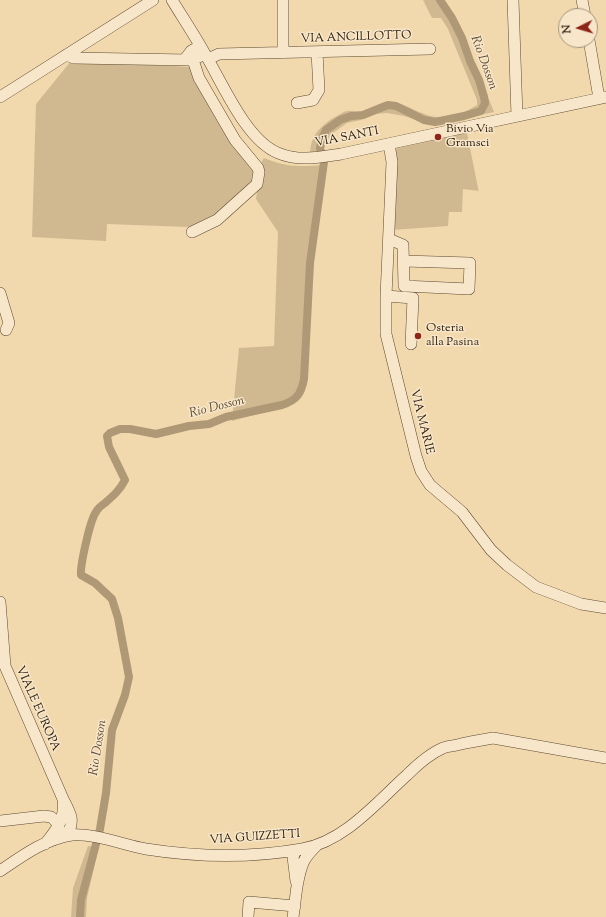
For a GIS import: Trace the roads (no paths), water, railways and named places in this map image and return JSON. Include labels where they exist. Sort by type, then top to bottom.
[{"type":"street","points":[[1,96],[153,0]]},
{"type":"street","name":"VIA SANTI","points":[[172,0],[245,124],[261,144],[278,154],[314,159],[603,97]]},
{"type":"street","name":"VIA ANCILLOTTO","points":[[283,0],[283,53]]},
{"type":"street","points":[[513,0],[517,116]]},
{"type":"street","points":[[591,48],[603,97]]},
{"type":"street","name":"VIA ANCILLOTTO","points":[[204,53],[283,53],[430,49]]},
{"type":"street","points":[[192,232],[217,220],[257,184],[259,172],[256,165],[242,150],[226,125],[189,59],[190,51],[204,53]]},
{"type":"street","points":[[297,103],[314,100],[319,90],[317,52]]},
{"type":"street","points":[[66,55],[74,58],[189,59]]},
{"type":"street","name":"VIA MARIE","points":[[389,144],[392,162],[386,296],[386,334],[421,471],[430,485],[462,512],[491,550],[507,565],[536,587],[581,604],[606,608]]},
{"type":"street","points":[[389,239],[403,245],[404,286],[469,289],[470,263],[404,261]]},
{"type":"street","points":[[0,293],[9,323],[6,330]]},
{"type":"street","points":[[386,296],[413,298],[411,344]]},
{"type":"street","name":"VIALE EUROPA","points":[[0,602],[5,666],[71,815],[96,837]]},
{"type":"street","name":"VIA GUIZZETTI","points":[[0,871],[28,852],[44,844],[65,837],[82,835],[146,848],[195,854],[228,855],[296,850],[316,846],[346,830],[418,764],[443,748],[493,738],[606,758]]},
{"type":"street","name":"VIALE EUROPA","points":[[44,844],[59,824],[64,814],[63,799]]},
{"type":"street","points":[[65,837],[71,827],[71,815]]},
{"type":"street","points":[[0,821],[44,816],[51,817],[59,824]]},
{"type":"street","name":"VIALE EUROPA","points":[[59,824],[59,831],[65,837]]},
{"type":"street","points":[[298,870],[306,857],[316,846]]},
{"type":"street","points":[[248,917],[249,902],[294,912],[298,870],[293,857],[296,850]]},
{"type":"street","points":[[271,852],[283,857],[298,870]]},
{"type":"waterway","name":"Rio Dosson","points":[[80,917],[81,900],[100,829],[106,793],[112,730],[125,695],[129,677],[118,618],[112,599],[95,583],[81,575],[86,543],[94,517],[98,509],[116,493],[125,480],[109,447],[107,436],[110,433],[120,429],[130,429],[156,434],[189,426],[209,424],[226,417],[282,405],[298,396],[304,379],[310,263],[324,162],[320,148],[326,130],[340,120],[351,116],[363,115],[388,105],[396,106],[424,120],[435,122],[481,111],[485,103],[479,80],[470,61],[462,38],[452,18],[440,0]]},
{"type":"place","name":"Bivio Via Gramsci","points":[[438,137]]},
{"type":"place","name":"Osteria alla Pasina","points":[[418,336]]}]
